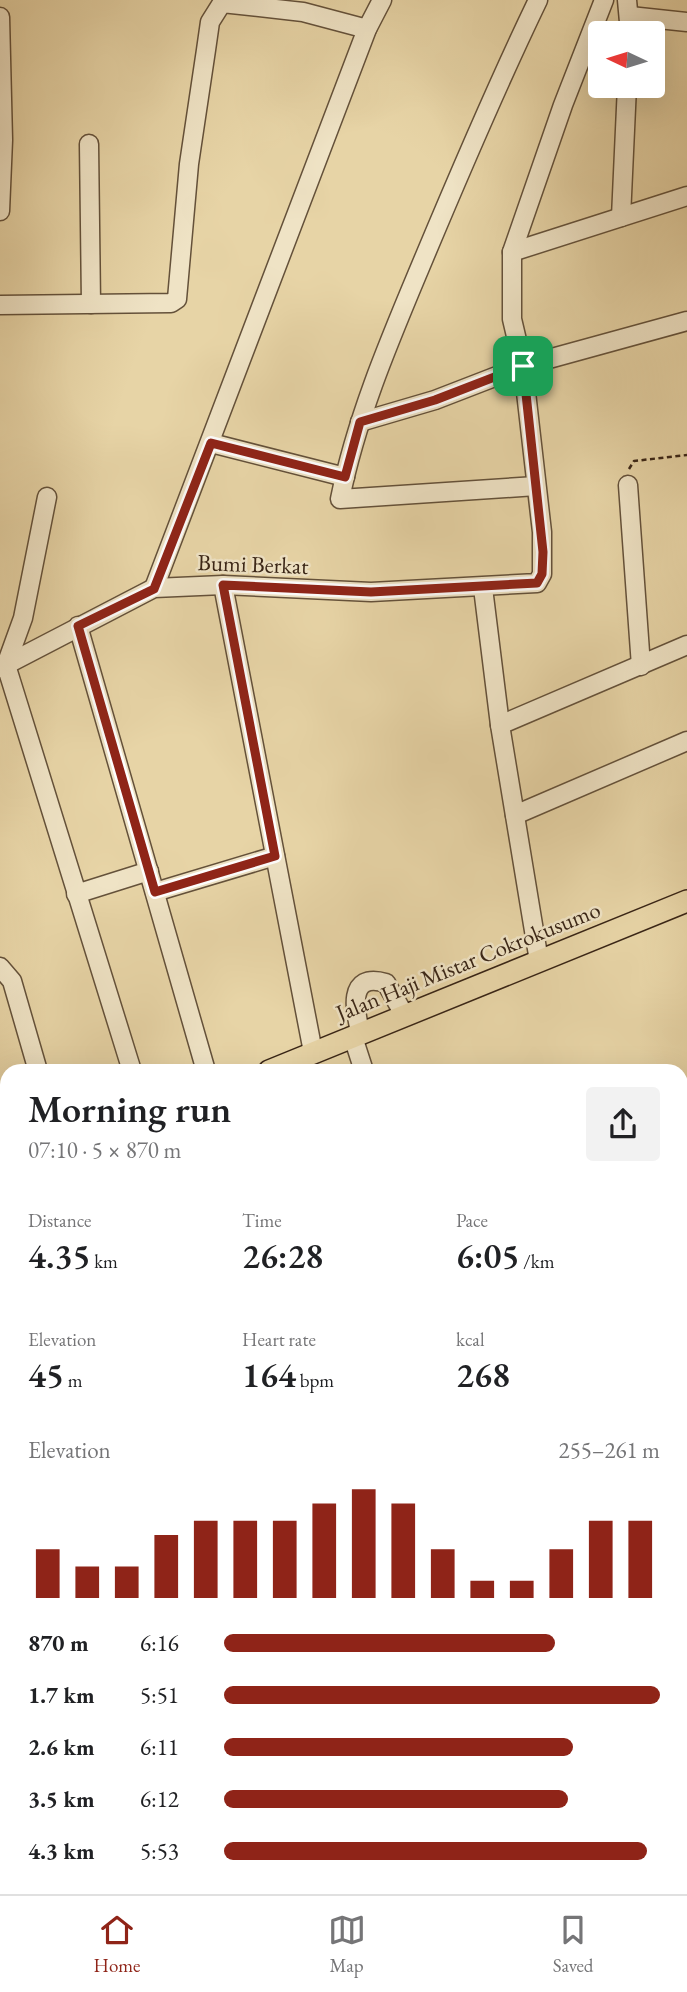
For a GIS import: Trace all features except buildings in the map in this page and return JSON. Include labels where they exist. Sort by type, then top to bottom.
[{"type":"main road","name":"Jalan Haji Mistar Cokrokusumo","points":[[289,1064],[687,901]]},
{"type":"street","points":[[154,589],[367,29],[382,0]]},
{"type":"street","points":[[538,0],[388,344],[360,422],[340,499],[536,486],[523,366],[512,319],[512,253],[563,105],[604,0]]},
{"type":"street","points":[[0,305],[171,303],[177,299],[189,164],[216,4],[230,2],[305,6],[367,29]]},
{"type":"street","points":[[629,16],[687,22]]},
{"type":"street","points":[[0,17],[0,211]]},
{"type":"street","points":[[621,217],[626,98]]},
{"type":"street","points":[[89,144],[91,304]]},
{"type":"street","points":[[512,253],[687,196]]},
{"type":"street","points":[[360,422],[435,400],[523,366],[687,321]]},
{"type":"street","points":[[211,443],[345,477]]},
{"type":"street","points":[[628,485],[641,666]]},
{"type":"street","name":"Bumi Berkat","points":[[3,666],[154,589],[223,585],[371,592],[537,583],[542,574],[536,486]]},
{"type":"street","points":[[47,497],[23,618],[3,666],[130,1064]]},
{"type":"street","points":[[223,585],[313,1052]]},
{"type":"street","points":[[483,588],[500,725],[539,961]]},
{"type":"street","points":[[78,626],[204,1064]]},
{"type":"street","points":[[500,725],[687,645]]},
{"type":"street","points":[[514,815],[687,741]]},
{"type":"street","points":[[155,892],[275,856]]},
{"type":"street","points":[[76,894],[149,871]]},
{"type":"street","points":[[0,967],[12,981],[36,1064]]},
{"type":"street","points":[[363,1064],[354,1000],[358,991],[373,982],[386,983],[405,1016]]},
{"type":"path","points":[[628,485],[629,468],[634,461],[687,455]]},
{"type":"route","points":[[523,366],[542,532],[542,574],[537,583],[371,592],[223,585],[275,856],[155,892],[78,626],[154,589],[211,443],[345,477],[360,422],[435,400],[523,366]]}]
